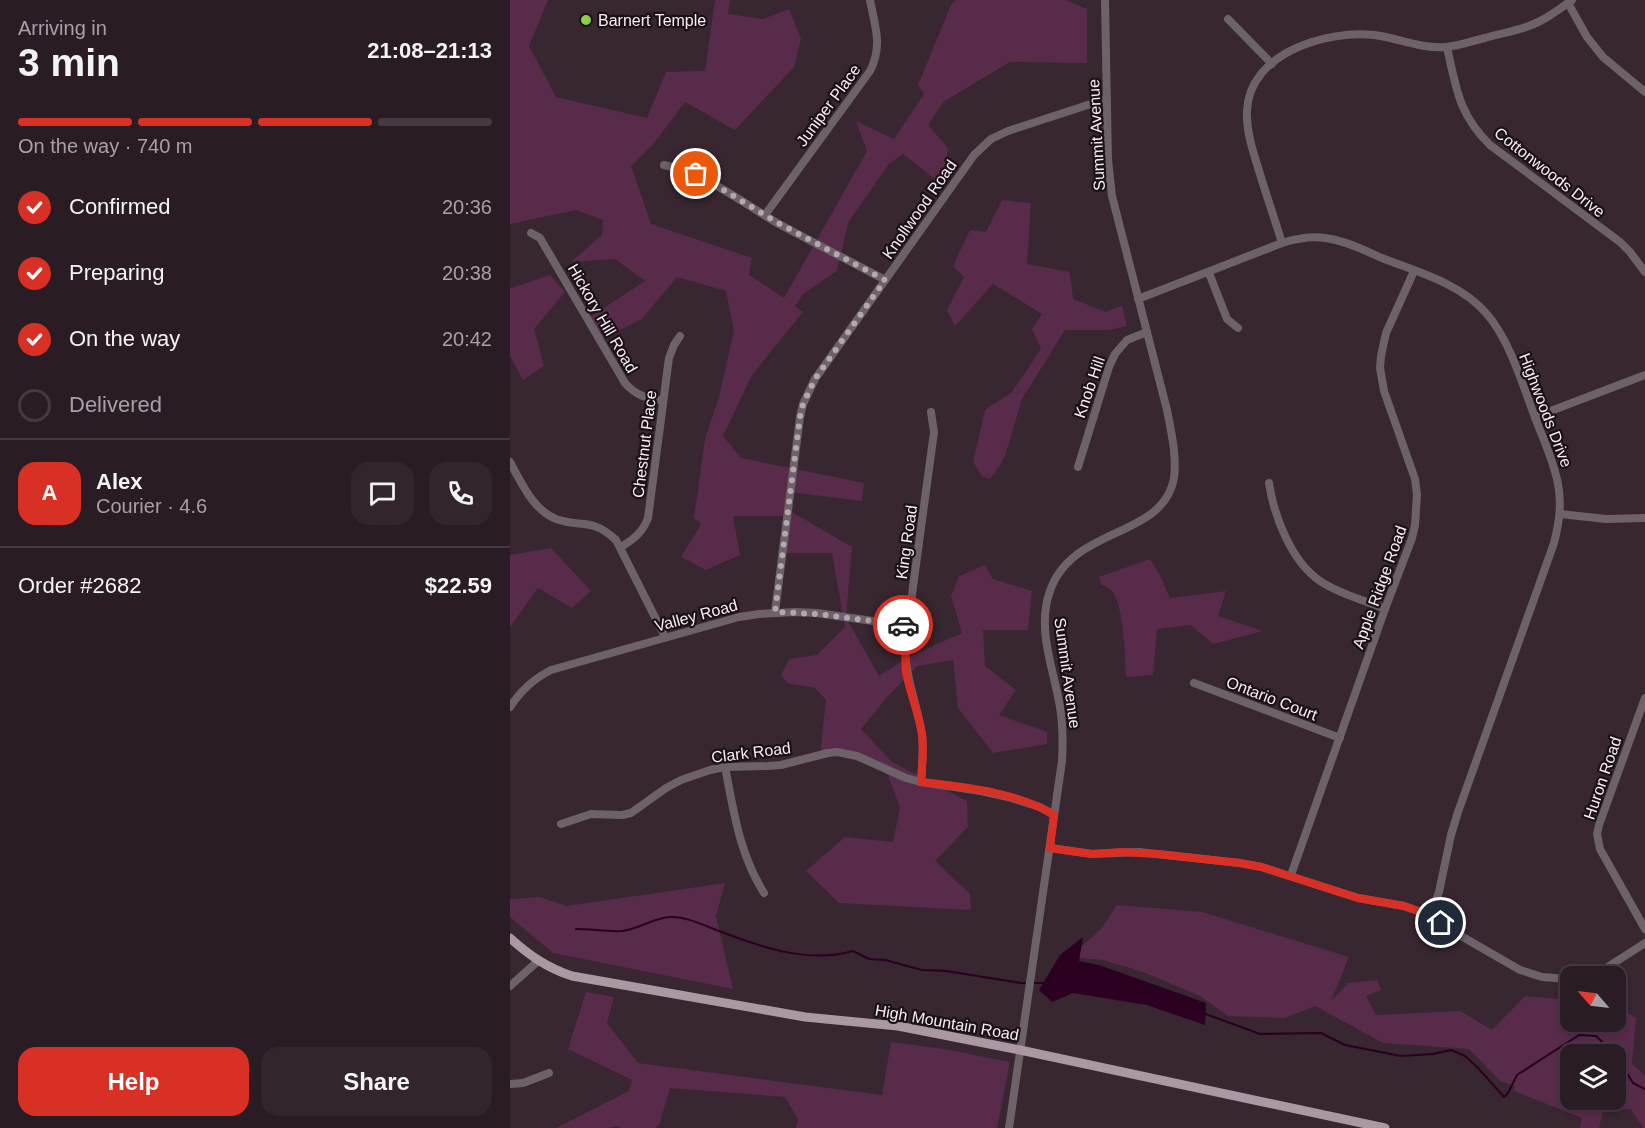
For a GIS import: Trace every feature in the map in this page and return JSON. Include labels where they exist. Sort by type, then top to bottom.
[{"type":"main road","name":"High Mountain Road","points":[[510,938],[538,961],[572,976],[805,1017],[898,1026],[1385,1128]]},
{"type":"street","name":"Juniper Place","points":[[765,215],[874,63],[878,38],[870,0]]},
{"type":"street","name":"Summit Avenue","points":[[1009,1128],[1062,761],[1063,726],[1045,629],[1049,593],[1055,578],[1072,557],[1154,512],[1167,497],[1174,478],[1167,410],[1112,196],[1108,160],[1105,0]]},
{"type":"street","points":[[1282,243],[1253,150],[1247,118],[1248,100],[1257,79],[1272,64],[1306,44],[1348,34],[1377,35],[1423,47],[1447,47],[1522,29],[1550,16],[1570,2],[1587,37],[1603,57],[1645,92]]},
{"type":"street","points":[[1228,19],[1272,64]]},
{"type":"street","name":"Cottonwoods Drive","points":[[1447,47],[1460,102],[1481,136],[1620,242],[1645,272]]},
{"type":"street","name":"Knollwood Road","points":[[775,612],[800,417],[803,404],[815,379],[982,146],[1008,131],[1106,99]]},
{"type":"street","points":[[664,165],[709,181],[765,215],[885,280]]},
{"type":"street","name":"Hickory Hill Road","points":[[531,233],[540,238],[625,383],[643,397],[663,401]]},
{"type":"street","name":"Highwoods Drive","points":[[1138,300],[1282,243],[1306,237],[1330,239],[1414,271],[1465,294],[1490,316],[1507,345],[1554,469],[1558,483],[1560,514],[1554,543],[1458,812],[1430,916]]},
{"type":"street","name":"Apple Ridge Road","points":[[1291,875],[1415,525],[1417,503],[1415,479],[1383,391],[1381,375],[1381,356],[1386,333],[1414,271]]},
{"type":"street","points":[[1209,273],[1227,319],[1239,328]]},
{"type":"street","name":"Knob Hill","points":[[1078,467],[1115,354],[1127,340],[1147,332]]},
{"type":"street","name":"Chestnut Place","points":[[621,547],[641,532],[648,518],[669,358],[680,336]]},
{"type":"street","points":[[1535,417],[1645,375]]},
{"type":"street","name":"King Road","points":[[921,782],[924,752],[922,736],[914,697],[906,673],[905,659],[934,432],[931,412]]},
{"type":"street","points":[[510,462],[539,508],[556,518],[592,524],[609,533],[621,547],[665,638]]},
{"type":"street","points":[[1269,483],[1272,502],[1290,546],[1303,566],[1331,588],[1385,609]]},
{"type":"street","points":[[1560,514],[1625,520],[1645,518]]},
{"type":"street","name":"Valley Road","points":[[510,707],[526,686],[551,670],[739,618],[775,612],[817,614],[908,626]]},
{"type":"street","name":"Ontario Court","points":[[1194,683],[1340,738]]},
{"type":"street","name":"Huron Road","points":[[1645,698],[1597,834],[1600,849],[1645,929]]},
{"type":"street","name":"Clark Road","points":[[561,824],[591,814],[631,813],[666,788],[710,770],[725,767],[774,765],[837,752],[857,756],[892,773],[921,782],[961,787],[1008,797],[1040,807],[1054,815]]},
{"type":"street","points":[[725,767],[738,834],[749,866],[764,893]]},
{"type":"street","points":[[1050,848],[1092,854],[1131,852],[1240,863],[1291,875],[1358,898],[1404,906],[1430,916],[1520,969],[1542,977],[1560,978]]},
{"type":"street","points":[[1609,966],[1645,943]]},
{"type":"street","points":[[510,986],[538,961]]},
{"type":"street","points":[[510,1084],[522,1083],[549,1073]]},
{"type":"shaded area","points":[[510,0],[548,0],[529,46],[556,97],[647,118],[666,72],[705,71],[715,0],[730,0],[728,14],[763,19],[789,9],[801,39],[794,67],[735,130],[685,102],[655,142],[631,166],[651,224],[752,258],[749,275],[784,298],[867,151],[856,121],[894,139],[924,94],[918,85],[951,5],[956,0],[1066,0],[1087,9],[1087,63],[1010,62],[943,102],[928,125],[948,148],[944,174],[936,180],[903,154],[888,165],[848,223],[837,271],[803,294],[795,306],[803,312],[752,375],[723,436],[741,458],[864,483],[862,501],[790,492],[787,509],[852,547],[846,618],[879,676],[910,656],[962,633],[951,596],[959,576],[985,565],[993,579],[1032,591],[1028,630],[983,630],[985,666],[1016,690],[999,715],[1047,732],[1047,744],[993,753],[958,708],[953,660],[917,666],[861,729],[892,762],[967,801],[968,827],[935,861],[970,894],[971,910],[839,903],[806,871],[845,837],[893,842],[900,808],[888,775],[858,756],[820,754],[826,700],[815,688],[787,683],[781,675],[789,659],[817,655],[845,627],[832,553],[778,553],[785,516],[733,516],[740,555],[706,570],[681,557],[701,524],[694,518],[705,439],[719,397],[734,331],[726,291],[677,277],[642,319],[596,342],[587,319],[645,281],[615,259],[571,262],[602,235],[603,220],[576,210],[510,224]]},
{"type":"shaded area","points":[[1002,200],[1031,203],[1027,264],[1070,272],[1073,299],[1106,312],[1122,305],[1127,326],[1109,330],[1065,330],[1022,399],[1006,453],[990,479],[982,476],[973,462],[985,410],[1012,392],[1041,349],[1032,329],[1042,314],[993,284],[955,326],[947,310],[964,277],[953,266],[970,230],[986,232]]},
{"type":"shaded area","points":[[550,275],[565,292],[534,329],[544,366],[523,380],[510,356],[510,287]]},
{"type":"shaded area","points":[[551,548],[591,591],[572,608],[538,588],[510,627],[510,555]]},
{"type":"shaded area","points":[[1150,559],[1170,598],[1226,591],[1218,616],[1263,631],[1213,644],[1191,625],[1157,629],[1153,675],[1126,677],[1123,630],[1118,604],[1115,595],[1109,588],[1102,585],[1099,577]]},
{"type":"shaded area","points":[[725,883],[716,916],[733,989],[553,953],[510,917],[510,899],[540,897],[567,906]]},
{"type":"shaded area","points":[[1117,905],[1202,912],[1349,957],[1331,1001],[1348,983],[1377,980],[1381,990],[1366,996],[1376,1015],[1460,1011],[1492,1030],[1525,996],[1560,999],[1560,1032],[1626,1032],[1626,1012],[1636,1018],[1632,1064],[1645,1075],[1645,1128],[1631,1109],[1626,1109],[1626,1044],[1560,1044],[1560,1109],[1514,1091],[1515,1086],[1500,1081],[1469,1049],[1383,1043],[1315,1006],[1285,1018],[1228,1016],[1200,996],[1143,972],[1103,960],[1070,957],[1101,929]]},
{"type":"shaded area","points":[[1083,937],[1079,961],[1099,965],[1206,1003],[1205,1025],[1147,1005],[1073,993],[1052,1002],[1039,990],[1060,955]]},
{"type":"shaded area","points":[[586,992],[614,997],[607,1023],[638,1063],[882,1095],[891,1042],[944,1049],[1010,1062],[997,1128],[796,1128],[798,1119],[785,1097],[670,1088],[659,1125],[655,1128],[616,1126],[556,1128],[629,1091],[632,1080],[568,1049]]},
{"type":"shaded area","points":[[1562,1110],[1617,1110],[1603,1111],[1599,1128],[1580,1128],[1582,1118]]},
{"type":"waterway","points":[[576,929],[622,931],[659,919],[677,917],[751,943],[785,952],[819,956],[853,951],[869,959],[885,960],[922,970],[946,971],[1021,983],[1044,983]]},
{"type":"waterway","points":[[1203,1013],[1260,1034],[1321,1033],[1345,1045],[1401,1056],[1433,1054],[1451,1050],[1465,1056],[1504,1097],[1517,1075],[1560,1047]]},
{"type":"waterway","points":[[1565,1044],[1579,1035],[1596,1036],[1604,1044]]},
{"type":"waterway","points":[[1626,1071],[1633,1083],[1645,1089]]},
{"type":"way so far","points":[[696,174],[778,223],[885,280],[815,379],[803,404],[775,612],[817,614],[903,625]]},
{"type":"place","name":"Barnert Temple","points":[[586,20]]},
{"type":"route","points":[[903,625],[908,626],[905,646],[906,673],[914,697],[924,752],[921,782],[981,790],[1045,809],[1054,815],[1050,848],[1092,854],[1139,852],[1262,867],[1358,898],[1404,906],[1441,923]]}]
